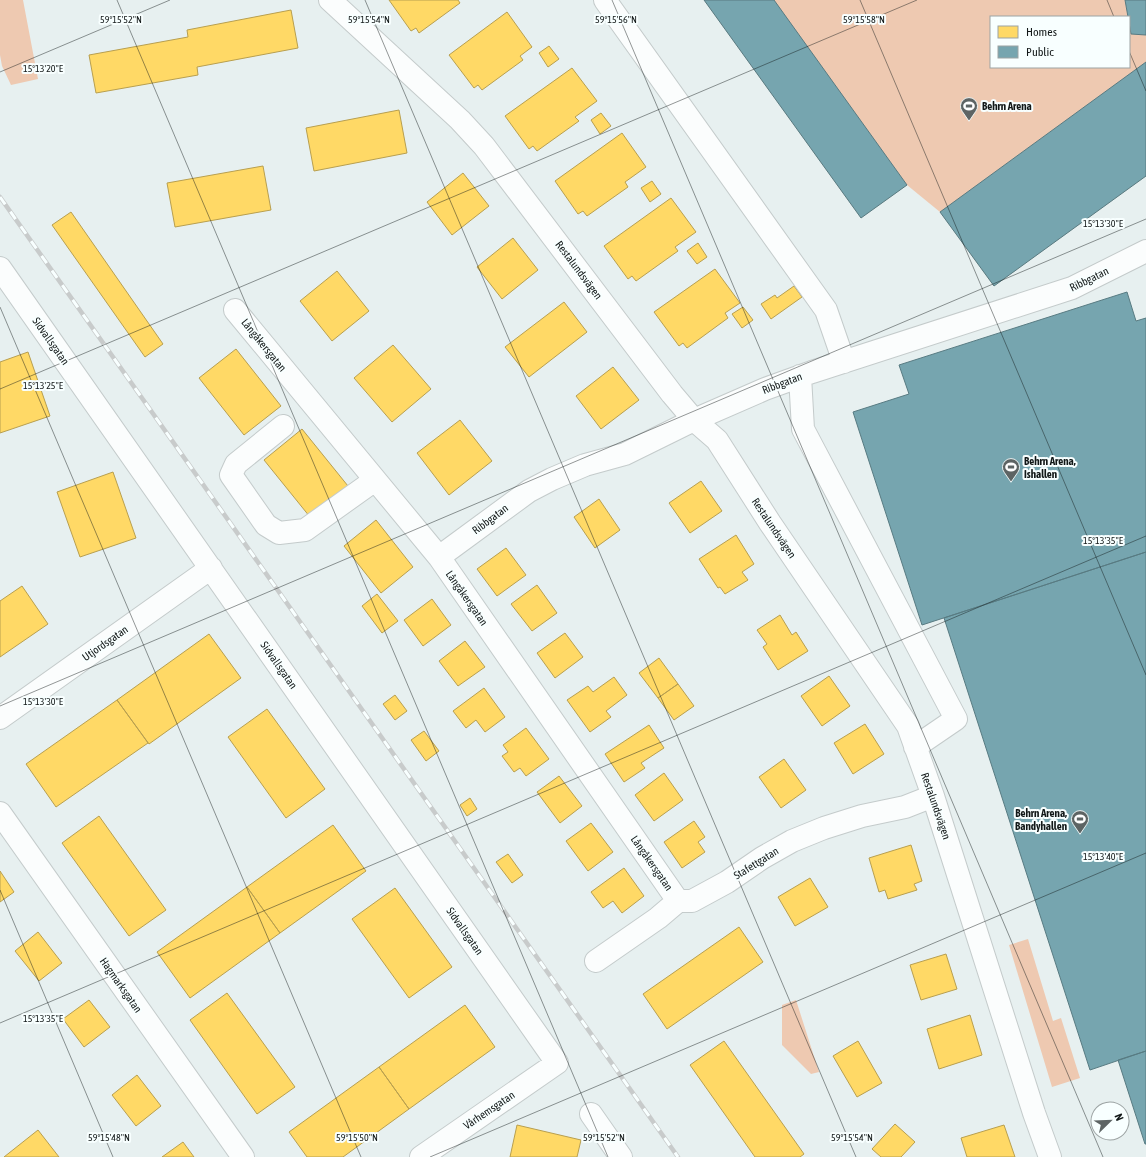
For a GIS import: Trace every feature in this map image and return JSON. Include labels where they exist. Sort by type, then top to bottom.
[{"type":"street","name":"Restalundsvägen","points":[[330,0],[460,120],[484,146],[672,394],[694,420],[717,440],[908,726],[933,796],[1034,1113],[1050,1157]]},
{"type":"street","points":[[605,0],[826,310],[844,362]]},
{"type":"street","name":"Ribbgatan","points":[[439,557],[529,491],[552,479],[585,465],[625,454],[694,420],[800,376],[1072,288],[1146,251]]},
{"type":"street","name":"Sidvallsgatan","points":[[0,268],[557,1063]]},
{"type":"street","name":"Långåkersgatan","points":[[235,310],[439,557],[678,901]]},
{"type":"street","points":[[800,376],[803,429],[956,720],[915,747]]},
{"type":"street","points":[[283,426],[236,464],[231,475],[266,525],[279,533],[305,530],[375,480]]},
{"type":"street","name":"Utjordsgatan","points":[[0,718],[211,568]]},
{"type":"street","name":"Stafettgatan","points":[[678,901],[692,901],[727,882],[762,858],[792,841],[824,828],[862,816],[905,807],[933,796]]},
{"type":"street","name":"Hagmarksgatan","points":[[0,813],[243,1157]]},
{"type":"street","points":[[596,961],[658,918],[678,901]]},
{"type":"street","name":"Vårhemsgatan","points":[[421,1157],[557,1063]]},
{"type":"street","points":[[591,1114],[621,1157]]},
{"type":"shaded area","points":[[0,0],[23,0],[38,79],[11,85],[2,66],[0,55]]},
{"type":"shaded area","name":"Behrn Arena","points":[[704,0],[1146,0],[1146,176],[994,286],[940,212],[907,185],[861,218]]},
{"type":"shaded area","points":[[1028,939],[1053,1021],[1061,1018],[1080,1078],[1052,1087],[1009,945]]},
{"type":"shaded area","points":[[796,1000],[819,1072],[811,1074],[782,1045],[782,1005]]},
{"type":"building: Homes","points":[[389,0],[458,0],[460,3],[419,33],[416,28],[411,31]]},
{"type":"building: Homes","points":[[291,10],[298,48],[197,67],[198,75],[96,93],[89,55],[188,37],[187,30]]},
{"type":"building: Homes","points":[[507,12],[532,47],[520,56],[523,60],[482,90],[478,85],[474,88],[449,55]]},
{"type":"building: Homes","points":[[549,46],[559,59],[548,67],[539,53]]},
{"type":"building: Homes","points":[[572,68],[597,101],[575,117],[579,121],[537,151],[533,146],[529,149],[505,116]]},
{"type":"building: Homes","points":[[399,110],[407,153],[314,171],[306,128]]},
{"type":"building: Homes","points":[[601,113],[611,126],[600,134],[591,120]]},
{"type":"building: Homes","points":[[622,133],[646,167],[625,182],[628,187],[587,216],[583,211],[578,214],[555,181]]},
{"type":"building: Homes","points":[[263,166],[271,210],[175,227],[167,183]]},
{"type":"building: Homes","points":[[463,173],[489,206],[452,235],[427,202]]},
{"type":"building: Homes","points":[[652,181],[661,194],[650,202],[641,188]]},
{"type":"building: Homes","points":[[671,198],[696,232],[675,247],[678,251],[636,281],[632,276],[628,279],[604,246]]},
{"type":"building: Homes","points":[[71,212],[163,344],[145,357],[52,225]]},
{"type":"building: Homes","points":[[513,238],[538,270],[502,299],[477,267]]},
{"type":"building: Homes","points":[[698,243],[707,257],[697,264],[687,251]]},
{"type":"building: Homes","points":[[715,269],[740,303],[725,313],[728,318],[687,348],[683,343],[679,346],[654,312]]},
{"type":"building: Homes","points":[[337,271],[369,311],[332,341],[300,301]]},
{"type":"building: Homes","points":[[794,286],[802,297],[771,319],[761,304],[775,295],[777,298]]},
{"type":"building: Homes","points":[[564,302],[587,332],[529,377],[505,347]]},
{"type":"building: Homes","points":[[743,307],[753,320],[742,328],[732,314]]},
{"type":"building: Homes","points":[[393,345],[431,389],[392,422],[354,378]]},
{"type":"building: Homes","points":[[236,349],[281,406],[244,435],[199,378]]},
{"type":"building: Homes","points":[[28,352],[50,416],[0,433],[0,362]]},
{"type":"building: Homes","points":[[613,367],[639,400],[601,429],[576,396]]},
{"type":"building: Homes","points":[[460,420],[492,461],[449,495],[417,453]]},
{"type":"building: Homes","points":[[302,429],[348,486],[310,517],[264,460]]},
{"type":"building: Homes","points":[[113,472],[136,538],[80,557],[57,492]]},
{"type":"building: Homes","points":[[701,481],[722,511],[690,533],[669,503]]},
{"type":"building: Homes","points":[[599,499],[620,530],[595,548],[574,517]]},
{"type":"building: Homes","points":[[376,520],[413,567],[381,593],[344,546]]},
{"type":"building: Homes","points":[[736,535],[754,564],[742,572],[748,580],[725,594],[720,587],[718,588],[699,559]]},
{"type":"building: Homes","points":[[506,548],[526,575],[497,596],[477,569]]},
{"type":"building: Homes","points":[[537,585],[557,613],[532,631],[511,604]]},
{"type":"building: Homes","points":[[22,586],[48,624],[0,657],[0,601]]},
{"type":"building: Homes","points":[[377,594],[398,621],[382,633],[362,606]]},
{"type":"building: Homes","points":[[432,599],[451,625],[423,646],[404,620]]},
{"type":"building: Homes","points":[[780,615],[792,635],[796,632],[808,651],[778,670],[763,647],[767,644],[757,630]]},
{"type":"building: Homes","points":[[565,633],[583,657],[555,678],[537,653]]},
{"type":"building: Homes","points":[[209,634],[241,678],[149,744],[117,700]]},
{"type":"building: Homes","points":[[465,641],[485,667],[458,686],[439,661]]},
{"type":"building: Homes","points":[[659,658],[678,684],[658,698],[639,673]]},
{"type":"building: Homes","points":[[829,676],[850,706],[822,726],[801,696]]},
{"type":"building: Homes","points":[[614,677],[627,695],[606,711],[611,717],[590,732],[567,700],[588,686],[593,692]]},
{"type":"building: Homes","points":[[678,684],[694,706],[674,720],[658,698]]},
{"type":"building: Homes","points":[[484,688],[505,717],[485,732],[476,720],[466,728],[453,711]]},
{"type":"building: Homes","points":[[395,695],[407,711],[395,720],[383,704]]},
{"type":"building: Homes","points":[[117,700],[148,743],[56,807],[26,764]]},
{"type":"building: Homes","points":[[267,709],[325,789],[286,818],[228,737]]},
{"type":"building: Homes","points":[[865,724],[884,754],[853,774],[834,743]]},
{"type":"building: Homes","points":[[649,725],[664,748],[641,763],[645,768],[624,782],[605,754]]},
{"type":"building: Homes","points":[[526,728],[549,759],[526,776],[520,768],[514,772],[502,756],[508,752],[503,745]]},
{"type":"building: Homes","points":[[424,731],[439,751],[426,761],[411,740]]},
{"type":"building: Homes","points":[[784,759],[806,790],[781,808],[759,777]]},
{"type":"building: Homes","points":[[664,773],[683,800],[654,821],[635,795]]},
{"type":"building: Homes","points":[[559,776],[582,806],[560,823],[537,792]]},
{"type":"building: Homes","points":[[470,798],[477,809],[467,816],[460,805]]},
{"type":"building: Homes","points":[[99,816],[166,910],[129,936],[62,843]]},
{"type":"building: Homes","points":[[694,821],[705,837],[698,842],[705,852],[682,868],[664,842]]},
{"type":"building: Homes","points":[[591,823],[613,852],[588,871],[566,841]]},
{"type":"building: Homes","points":[[333,825],[366,871],[280,933],[247,887]]},
{"type":"building: Homes","points":[[911,845],[922,881],[914,884],[917,890],[888,899],[885,890],[879,892],[869,858]]},
{"type":"building: Homes","points":[[508,854],[523,875],[512,883],[496,862]]},
{"type":"building: Homes","points":[[624,868],[644,896],[622,913],[613,901],[603,908],[591,892]]},
{"type":"building: Homes","points":[[0,871],[14,892],[0,902]]},
{"type":"building: Homes","points":[[810,878],[828,907],[795,926],[778,897]]},
{"type":"building: Homes","points":[[247,887],[280,933],[190,998],[157,952]]},
{"type":"building: Homes","points":[[395,888],[452,967],[409,998],[352,919]]},
{"type":"building: Homes","points":[[739,927],[763,962],[667,1029],[643,994]]},
{"type":"building: Homes","points":[[38,932],[62,963],[39,981],[15,951]]},
{"type":"building: Homes","points":[[946,954],[957,989],[921,1000],[910,965]]},
{"type":"building: Homes","points":[[227,993],[295,1087],[257,1114],[190,1020]]},
{"type":"building: Homes","points":[[89,1000],[110,1027],[84,1047],[63,1019]]},
{"type":"building: Homes","points":[[465,1005],[495,1047],[409,1109],[379,1067]]},
{"type":"building: Homes","points":[[970,1015],[982,1055],[939,1069],[927,1029]]},
{"type":"building: Homes","points":[[724,1041],[804,1154],[800,1157],[755,1157],[690,1065]]},
{"type":"building: Homes","points":[[858,1041],[882,1083],[857,1097],[833,1056]]},
{"type":"building: Homes","points":[[379,1067],[409,1109],[343,1157],[307,1157],[289,1132]]},
{"type":"building: Homes","points":[[137,1075],[161,1106],[136,1126],[112,1095]]},
{"type":"building: Homes","points":[[895,1124],[915,1142],[901,1157],[881,1157],[872,1149]]},
{"type":"building: Homes","points":[[517,1125],[581,1140],[577,1157],[510,1157]]},
{"type":"building: Homes","points":[[1004,1125],[1015,1157],[967,1157],[961,1138]]},
{"type":"building: Homes","points":[[38,1130],[59,1157],[4,1157]]},
{"type":"building: Homes","points":[[183,1142],[194,1157],[162,1157]]},
{"type":"building: Public","points":[[704,0],[774,0],[907,185],[861,218]]},
{"type":"building: Public","points":[[1125,0],[1146,0],[1146,35],[1131,34],[1130,16],[1128,16]]},
{"type":"building: Public","points":[[1146,62],[1146,176],[994,286],[940,212]]},
{"type":"building: Public","name":"Behrn Arena, Ishallen","points":[[1127,292],[1136,321],[1146,318],[1146,552],[922,625],[853,412],[909,394],[899,365]]},
{"type":"building: Public","name":"Behrn Arena, Bandyhallen","points":[[1146,552],[1146,1051],[1090,1070],[944,618]]},
{"type":"building: Public","points":[[1146,1051],[1146,1144],[1145,1144],[1118,1060]]},
{"type":"railway","points":[[0,197],[678,1157]]},
{"type":"place","name":"Behrn Arena","points":[[969,121]]},
{"type":"place","name":"Behrn Arena, Ishallen","points":[[1011,482]]},
{"type":"place","name":"Behrn Arena, Bandyhallen","points":[[1080,834]]}]
